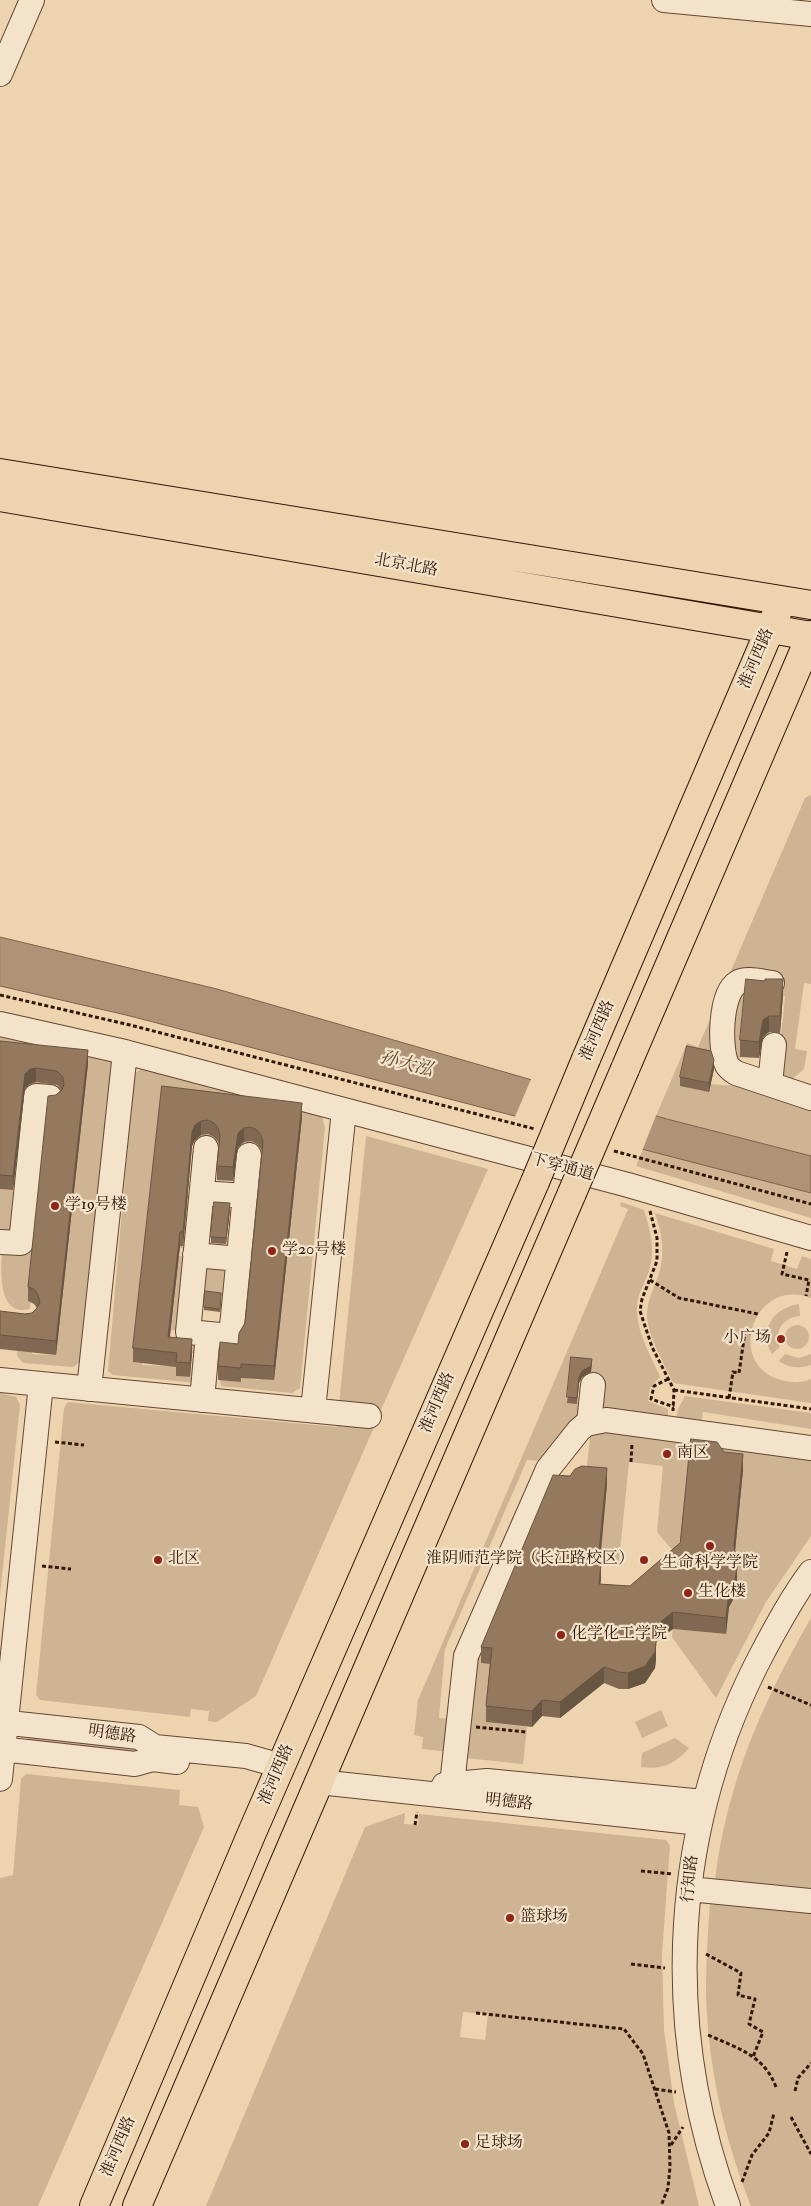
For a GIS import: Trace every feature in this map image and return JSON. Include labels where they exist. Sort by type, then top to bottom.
[{"type":"main road","name":"北京北路","points":[[0,473],[811,605]]},
{"type":"main road","name":"北京北路","points":[[0,497],[811,636]]},
{"type":"main road","name":"淮河西路","points":[[94,2206],[279,1770],[534,1182],[782,600]]},
{"type":"main road","points":[[137,2206],[811,636]]},
{"type":"main road","points":[[279,1770],[321,1777]]},
{"type":"street","points":[[0,74],[32,0]]},
{"type":"street","points":[[664,0],[811,14]]},
{"type":"street","points":[[772,983],[751,981],[736,984],[732,990],[724,1013],[722,1027],[722,1040],[727,1066],[736,1073],[770,1084],[810,1093]]},
{"type":"street","name":"下穿通道","points":[[0,1024],[125,1052],[628,1185],[811,1238]]},
{"type":"street","points":[[770,1084],[774,1045]]},
{"type":"street","points":[[89,1389],[125,1052]]},
{"type":"street","points":[[18,1243],[31,1167],[38,1096]]},
{"type":"street","points":[[313,1410],[344,1110]]},
{"type":"street","points":[[206,1148],[188,1332],[231,1336],[249,1155]]},
{"type":"street","points":[[202,1193],[245,1196]]},
{"type":"street","points":[[195,1255],[239,1258]]},
{"type":"street","points":[[202,1400],[208,1334]]},
{"type":"street","points":[[0,1380],[368,1416]]},
{"type":"street","points":[[0,1779],[3,1722],[41,1384]]},
{"type":"street","points":[[589,1423],[593,1385]]},
{"type":"street","points":[[451,1790],[466,1656],[548,1469],[579,1430],[589,1423],[606,1420],[673,1418],[811,1448]]},
{"type":"street","name":"行知路","points":[[728,2206],[704,2123],[690,2056],[684,1987],[681,1882],[692,1858],[702,1812],[721,1746],[745,1686],[775,1630],[811,1572]]},
{"type":"street","name":"明德路","points":[[3,1722],[139,1737],[155,1746],[246,1756],[279,1770]]},
{"type":"street","name":"明德路","points":[[2,1749],[135,1764],[153,1759],[279,1770]]},
{"type":"street","name":"明德路","points":[[321,1777],[451,1790],[487,1782],[702,1812]]},
{"type":"street","points":[[681,1882],[811,1901]]},
{"type":"path","points":[[0,995],[149,1030],[536,1130]]},
{"type":"path","points":[[608,1149],[811,1204]]},
{"type":"path","points":[[648,1205],[658,1238],[657,1261],[642,1299],[640,1310],[652,1347],[674,1390],[673,1418]]},
{"type":"path","points":[[789,1246],[782,1274],[809,1280],[806,1296]]},
{"type":"path","points":[[650,1280],[679,1298],[758,1314]]},
{"type":"path","points":[[730,1398],[733,1372],[740,1373],[745,1332],[751,1333]]},
{"type":"path","points":[[668,1379],[654,1386],[651,1399],[673,1418]]},
{"type":"path","points":[[674,1390],[811,1409]]},
{"type":"path","points":[[54,1442],[84,1445]]},
{"type":"path","points":[[41,1566],[71,1569]]},
{"type":"path","points":[[766,1686],[811,1705]]},
{"type":"path","points":[[458,1726],[526,1732]]},
{"type":"path","points":[[415,1825],[417,1812]]},
{"type":"path","points":[[641,1871],[681,1882]]},
{"type":"path","points":[[701,1951],[741,1973],[738,1995],[755,1999],[749,2024],[763,2032],[753,2058]]},
{"type":"path","points":[[631,1964],[668,1968]]},
{"type":"path","points":[[476,2013],[622,2027],[643,2054],[669,2133],[671,2145],[668,2188],[662,2206]]},
{"type":"path","points":[[703,2033],[740,2050],[764,2065],[772,2074],[776,2087]]},
{"type":"path","points":[[795,2091],[798,2078],[811,2063]]},
{"type":"path","points":[[655,2089],[676,2092]]},
{"type":"path","points":[[742,2183],[752,2155],[769,2133],[774,2113]]},
{"type":"path","points":[[791,2117],[811,2154]]},
{"type":"path","points":[[671,2145],[683,2128]]},
{"type":"shaded area","points":[[811,795],[811,984],[804,983],[795,1049],[807,1051],[804,1069],[789,1082],[777,1076],[785,996],[776,995],[773,976],[730,973],[805,798]]},
{"type":"shaded area","points":[[746,988],[739,1060],[736,1059],[728,1034],[736,995]]},
{"type":"shaded area","points":[[720,997],[717,1055],[687,1055],[710,1084],[763,1088],[811,1107],[811,1156],[656,1116],[687,1043],[698,1047]]},
{"type":"shaded area","points":[[0,1036],[112,1062],[116,1067],[81,1361],[73,1367],[23,1363],[17,1356],[20,1320],[0,1317],[0,1315],[26,1317],[25,1321],[28,1321],[22,1351],[32,1352],[32,1354],[56,1355],[88,1065],[71,1061],[55,1061],[53,1091],[33,1091],[19,1226],[14,1230],[0,1229],[0,1189],[19,1191],[32,1059],[1,1055],[0,1057]]},
{"type":"shaded area","points":[[141,1069],[322,1116],[325,1127],[300,1388],[292,1393],[221,1386],[220,1380],[241,1382],[242,1377],[259,1380],[268,1150],[259,1149],[260,1146],[245,1144],[248,1111],[218,1107],[214,1142],[191,1140],[133,1362],[142,1363],[142,1365],[167,1366],[170,1339],[200,1341],[204,1354],[179,1352],[176,1376],[199,1378],[196,1383],[113,1375],[108,1371],[134,1074]]},
{"type":"shaded area","points":[[366,1136],[488,1169],[381,1410],[339,1405]]},
{"type":"shaded area","points":[[643,1149],[811,1193],[811,1218],[636,1166]]},
{"type":"shaded area","points":[[185,1195],[192,1196],[187,1249],[179,1248]]},
{"type":"shaded area","points":[[621,1202],[644,1210],[650,1233],[651,1263],[638,1298],[637,1316],[641,1334],[660,1377],[650,1388],[648,1401],[668,1409],[668,1420],[603,1412],[591,1375],[592,1365],[571,1363],[567,1402],[588,1405],[544,1461],[527,1460],[445,1649],[439,1718],[454,1719],[451,1752],[422,1749],[423,1737],[414,1735],[418,1700],[628,1209],[620,1206]]},
{"type":"shaded area","points":[[655,1213],[774,1249],[771,1261],[797,1269],[802,1256],[811,1259],[811,1298],[791,1295],[774,1299],[761,1310],[753,1325],[751,1342],[754,1358],[764,1371],[789,1382],[811,1379],[811,1403],[673,1383],[653,1341],[647,1315],[649,1299],[659,1274],[662,1259],[661,1236]]},
{"type":"shaded area","points":[[8,1246],[33,1248],[30,1309],[20,1310],[13,1307],[7,1301],[4,1293],[1,1273],[2,1251]]},
{"type":"shaded area","points":[[179,1256],[187,1257],[179,1331],[171,1330]]},
{"type":"shaded area","points":[[199,1264],[232,1265],[229,1297],[201,1294]]},
{"type":"shaded area","points":[[799,1304],[800,1316],[789,1319],[781,1326],[778,1336],[780,1347],[772,1354],[767,1336],[771,1321],[783,1310]]},
{"type":"shaded area","points":[[797,1325],[806,1328],[809,1337],[806,1346],[797,1349],[788,1346],[785,1337],[788,1328]]},
{"type":"shaded area","points":[[785,1354],[799,1358],[811,1354],[811,1365],[798,1367],[786,1365],[779,1361]]},
{"type":"shaded area","points":[[0,1393],[16,1397],[20,1405],[0,1595]]},
{"type":"shaded area","points":[[685,1396],[811,1413],[811,1429],[703,1412],[701,1424],[676,1420],[678,1409]]},
{"type":"shaded area","points":[[68,1402],[337,1427],[338,1421],[375,1425],[256,1696],[217,1722],[208,1721],[209,1711],[191,1709],[190,1717],[40,1700],[36,1695],[64,1408]]},
{"type":"shaded area","points":[[591,1429],[811,1455],[811,1536],[766,1602],[716,1698],[672,1637],[673,1629],[726,1634],[729,1607],[736,1590],[737,1572],[680,1559],[657,1532],[663,1466],[629,1462],[619,1561],[600,1559],[607,1485],[585,1482]]},
{"type":"shaded area","points":[[546,1488],[481,1663],[492,1664],[486,1722],[527,1727],[523,1764],[465,1758],[475,1655]]},
{"type":"shaded area","points":[[811,1618],[811,1891],[715,1880],[728,1810],[749,1744],[777,1681]]},
{"type":"shaded area","points":[[661,1710],[668,1726],[642,1738],[635,1722]]},
{"type":"shaded area","points":[[28,1735],[139,1746],[143,1754],[27,1740]]},
{"type":"shaded area","points":[[675,1738],[689,1748],[679,1758],[662,1767],[641,1767],[642,1753]]},
{"type":"shaded area","points":[[26,1774],[180,1790],[179,1805],[198,1807],[204,1827],[38,2206],[0,2206],[0,1878],[13,1875],[21,1779]]},
{"type":"shaded area","points":[[405,1813],[404,1824],[418,1825],[419,1814],[666,1840],[670,1845],[662,1954],[664,2030],[674,2103],[699,2206],[206,2206],[365,1827]],"holes":[[[463,2012],[488,2014],[485,2040],[460,2037]]]},
{"type":"shaded area","points":[[710,1902],[811,1911],[811,2206],[751,2206],[741,2180],[725,2127],[710,2045],[706,1990]]},
{"type":"water","name":"孙大泓","points":[[0,937],[217,989],[667,1119],[811,1156],[811,1193],[126,1015],[0,986]]},
{"type":"pier","points":[[532,1077],[657,1113],[642,1151],[514,1119]]},
{"type":"building","points":[[746,979],[765,981],[765,979],[783,979],[780,1016],[769,1016],[763,1020],[759,1042],[740,1040]]},
{"type":"building","name":"学19号楼","points":[[0,1041],[88,1050],[56,1341],[0,1335],[0,1311],[32,1313],[40,1302],[34,1289],[28,1287],[48,1096],[56,1095],[62,1090],[64,1084],[63,1077],[57,1071],[36,1068],[30,1069],[25,1074],[13,1176],[0,1175]]},
{"type":"building","points":[[687,1046],[711,1051],[714,1060],[709,1083],[680,1077]]},
{"type":"building","points":[[162,1086],[302,1103],[274,1366],[241,1364],[241,1368],[218,1366],[220,1342],[238,1344],[239,1333],[245,1323],[263,1142],[257,1130],[251,1127],[244,1128],[238,1133],[233,1167],[217,1166],[220,1135],[214,1123],[208,1120],[201,1121],[195,1125],[192,1132],[183,1232],[180,1232],[168,1337],[192,1339],[190,1363],[176,1362],[177,1353],[133,1348]]},
{"type":"building","points":[[214,1202],[230,1203],[226,1238],[211,1237]]},
{"type":"building","points":[[205,1291],[221,1293],[220,1309],[204,1307]]},
{"type":"building","points":[[571,1357],[592,1359],[591,1366],[582,1371],[579,1377],[577,1398],[567,1397]]},
{"type":"building","name":"生化楼","points":[[691,1439],[717,1442],[724,1452],[743,1454],[734,1545],[737,1568],[735,1580],[729,1591],[726,1618],[673,1612],[654,1627],[655,1652],[645,1666],[628,1673],[604,1667],[560,1702],[542,1700],[532,1711],[486,1706],[492,1648],[481,1647],[553,1475],[570,1476],[575,1469],[582,1466],[607,1468],[598,1563],[601,1563],[599,1584],[630,1586],[680,1543]]},
{"type":"place","name":"学19号楼","points":[[55,1206]]},
{"type":"place","name":"学20号楼","points":[[272,1251]]},
{"type":"place","name":"小广场","points":[[781,1339]]},
{"type":"place","name":"南区","points":[[667,1454]]},
{"type":"place","name":"生命科学学院","points":[[710,1546]]},
{"type":"place","name":"北区","points":[[158,1560]]},
{"type":"place","name":"淮阴师范学院（长江路校区）","points":[[644,1560]]},
{"type":"place","name":"生化楼","points":[[688,1593]]},
{"type":"place","name":"化学化工学院","points":[[561,1635]]},
{"type":"place","name":"篮球场","points":[[510,1918]]},
{"type":"place","name":"足球场","points":[[465,2144]]}]
